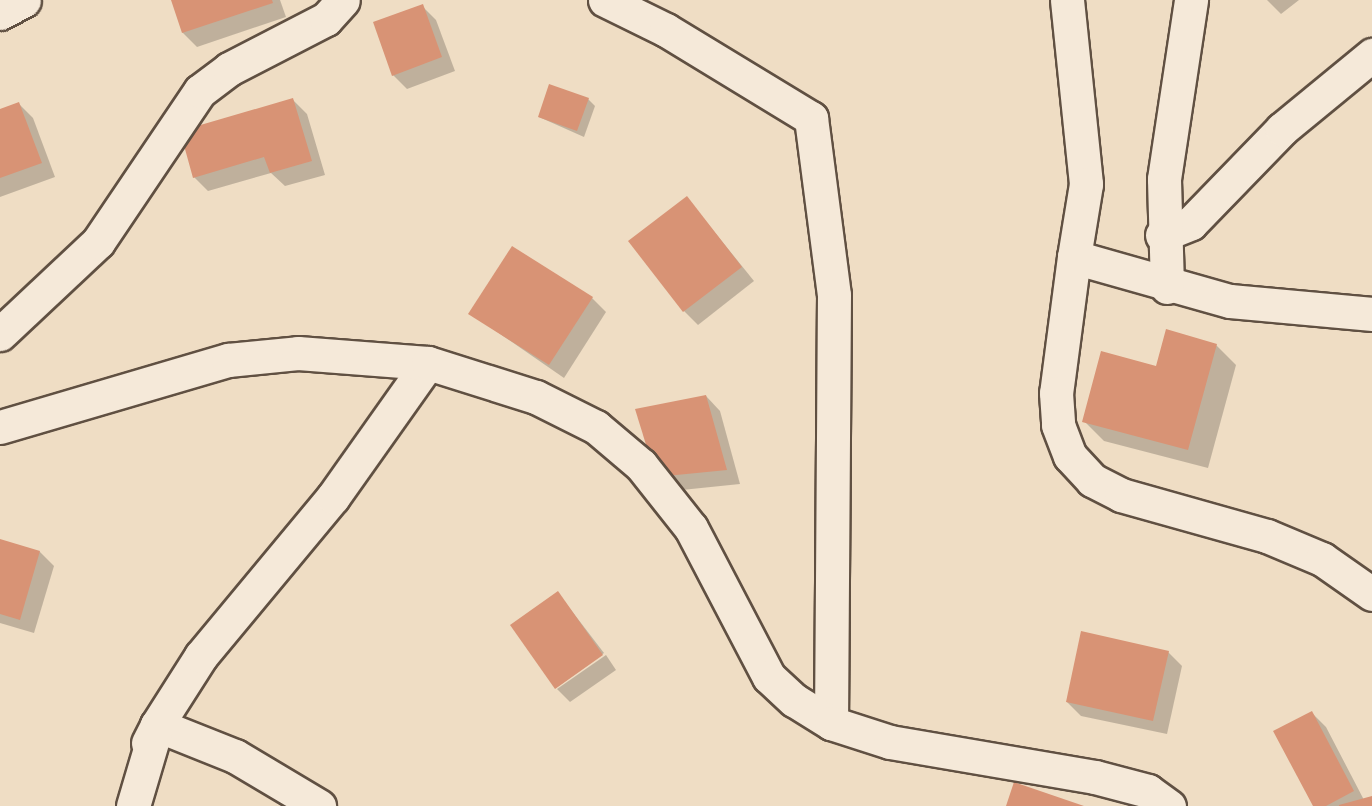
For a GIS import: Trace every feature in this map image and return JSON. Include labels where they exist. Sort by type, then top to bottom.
[{"type":"street","points":[[0,13],[24,0]]},
{"type":"street","points":[[0,334],[98,242],[200,91],[229,69],[326,19],[343,0]]},
{"type":"street","points":[[605,0],[666,30],[811,118],[834,295],[831,723]]},
{"type":"street","points":[[1067,0],[1086,184],[1056,393],[1058,425],[1070,456],[1092,480],[1122,495],[1267,536],[1322,559],[1372,594]]},
{"type":"street","points":[[1167,287],[1162,235],[1164,179],[1191,0]]},
{"type":"street","points":[[1162,235],[1191,223],[1282,129],[1372,55]]},
{"type":"street","points":[[1074,257],[1167,287],[1230,302],[1372,314]]},
{"type":"street","points":[[0,427],[228,360],[308,353],[428,363],[536,397],[596,427],[641,465],[691,528],[769,677],[831,723],[890,742],[1095,777],[1148,791],[1169,806]]},
{"type":"street","points":[[115,806],[157,725],[201,656],[333,497],[428,363]]},
{"type":"street","points":[[133,806],[157,725]]},
{"type":"street","points":[[157,725],[235,756],[319,806]]},
{"type":"building","points":[[171,0],[272,0],[273,3],[182,33]]},
{"type":"building","points":[[423,4],[442,57],[392,76],[373,22]]},
{"type":"building","points":[[549,84],[589,98],[577,131],[538,117]]},
{"type":"building","points":[[293,98],[312,161],[270,173],[264,157],[193,178],[180,131]]},
{"type":"building","points":[[19,102],[42,163],[0,178],[0,109]]},
{"type":"building","points":[[687,196],[742,267],[683,312],[628,241]]},
{"type":"building","points":[[512,246],[593,297],[549,365],[468,314]]},
{"type":"building","points":[[1166,329],[1217,344],[1188,450],[1082,422],[1101,351],[1156,366]]},
{"type":"building","points":[[706,395],[727,470],[656,477],[635,409]]},
{"type":"building","points":[[0,539],[40,551],[20,620],[0,614]]},
{"type":"building","points":[[558,591],[603,655],[555,689],[510,625]]},
{"type":"building","points":[[1081,631],[1169,651],[1153,721],[1066,702]]},
{"type":"building","points":[[1312,711],[1354,791],[1326,806],[1313,806],[1273,731]]},
{"type":"building","points":[[1014,782],[1084,806],[1006,806]]},
{"type":"building","points":[[1372,796],[1372,806],[1339,806],[1339,805]]}]
